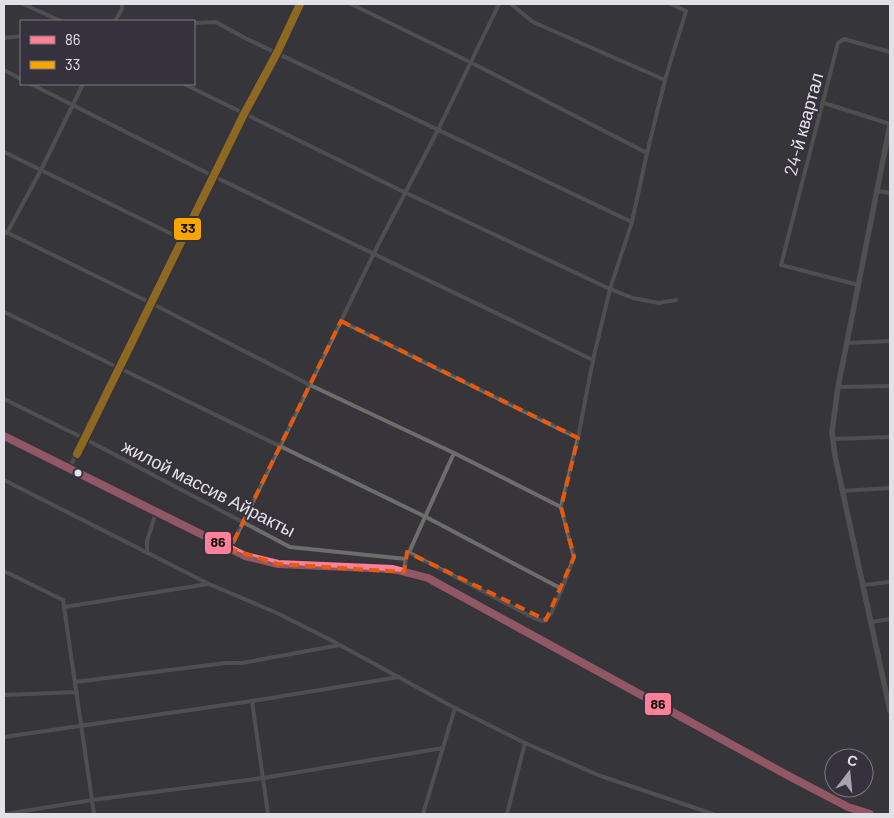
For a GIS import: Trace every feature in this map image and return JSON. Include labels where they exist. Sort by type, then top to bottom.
[{"type":"main road","points":[[890,125],[838,387],[832,432],[842,491],[890,711]]},
{"type":"main road","points":[[4,436],[245,556],[278,564],[393,569],[428,578],[848,807],[870,814]]},
{"type":"street","points":[[24,4],[59,20]]},
{"type":"street","points":[[116,20],[122,9],[122,4]]},
{"type":"street","points":[[69,468],[300,4]]},
{"type":"street","points":[[351,4],[470,62],[647,153]]},
{"type":"street","points":[[230,549],[404,192],[438,130],[499,4]]},
{"type":"street","points":[[510,4],[533,22],[665,80]]},
{"type":"street","points":[[408,552],[543,621],[551,614],[574,557],[561,507],[578,438],[593,360],[610,289],[632,222],[665,80],[686,11],[671,4]]},
{"type":"street","points":[[195,23],[216,22],[277,53],[632,222]]},
{"type":"street","points":[[4,38],[20,36]]},
{"type":"street","name":"24-й квартал","points":[[859,285],[781,265],[838,43],[844,39],[890,52]]},
{"type":"street","points":[[4,70],[20,78]]},
{"type":"street","points":[[33,85],[214,176],[593,360]]},
{"type":"street","points":[[82,85],[41,170],[5,232],[561,507]]},
{"type":"street","points":[[186,85],[404,192],[610,289],[632,298],[659,303],[676,300]]},
{"type":"street","points":[[824,103],[890,125]]},
{"type":"street","points":[[4,152],[182,239]]},
{"type":"street","points":[[878,190],[890,193]]},
{"type":"street","points":[[4,312],[426,517],[562,589]]},
{"type":"street","points":[[341,321],[578,438]]},
{"type":"street","points":[[847,343],[890,341]]},
{"type":"street","points":[[838,387],[890,386]]},
{"type":"street","name":"жилой массив Айракты","points":[[4,399],[85,439],[290,547],[406,559]]},
{"type":"street","points":[[832,438],[890,437]]},
{"type":"street","points":[[404,572],[408,552],[426,517],[454,453]]},
{"type":"street","points":[[4,480],[209,584],[277,614],[340,645],[455,708],[526,743],[598,775],[705,813],[713,814]]},
{"type":"street","points":[[842,491],[890,488]]},
{"type":"street","points":[[147,553],[147,541],[156,512]]},
{"type":"street","points":[[4,571],[63,600],[94,814]]},
{"type":"street","points":[[862,585],[890,582]]},
{"type":"street","points":[[64,607],[209,584]]},
{"type":"street","points":[[870,622],[890,619]]},
{"type":"street","points":[[75,682],[226,663],[242,663],[340,645]]},
{"type":"street","points":[[4,737],[82,727],[399,677]]},
{"type":"street","points":[[4,695],[77,692]]},
{"type":"street","points":[[252,701],[268,814]]},
{"type":"street","points":[[423,814],[455,708]]},
{"type":"street","points":[[507,814],[526,743]]},
{"type":"street","points":[[6,814],[92,800],[263,778],[443,748]]},
{"type":"highlighted area","points":[[341,321],[578,438],[561,507],[574,557],[546,620],[407,552],[404,572],[278,564],[230,549]]},
{"type":"transit line","name":"33","points":[[77,454],[300,4]]},
{"type":"transit line","name":"86","points":[[4,436],[245,556],[278,564],[393,569],[428,578],[787,775],[848,807],[870,814]]}]
